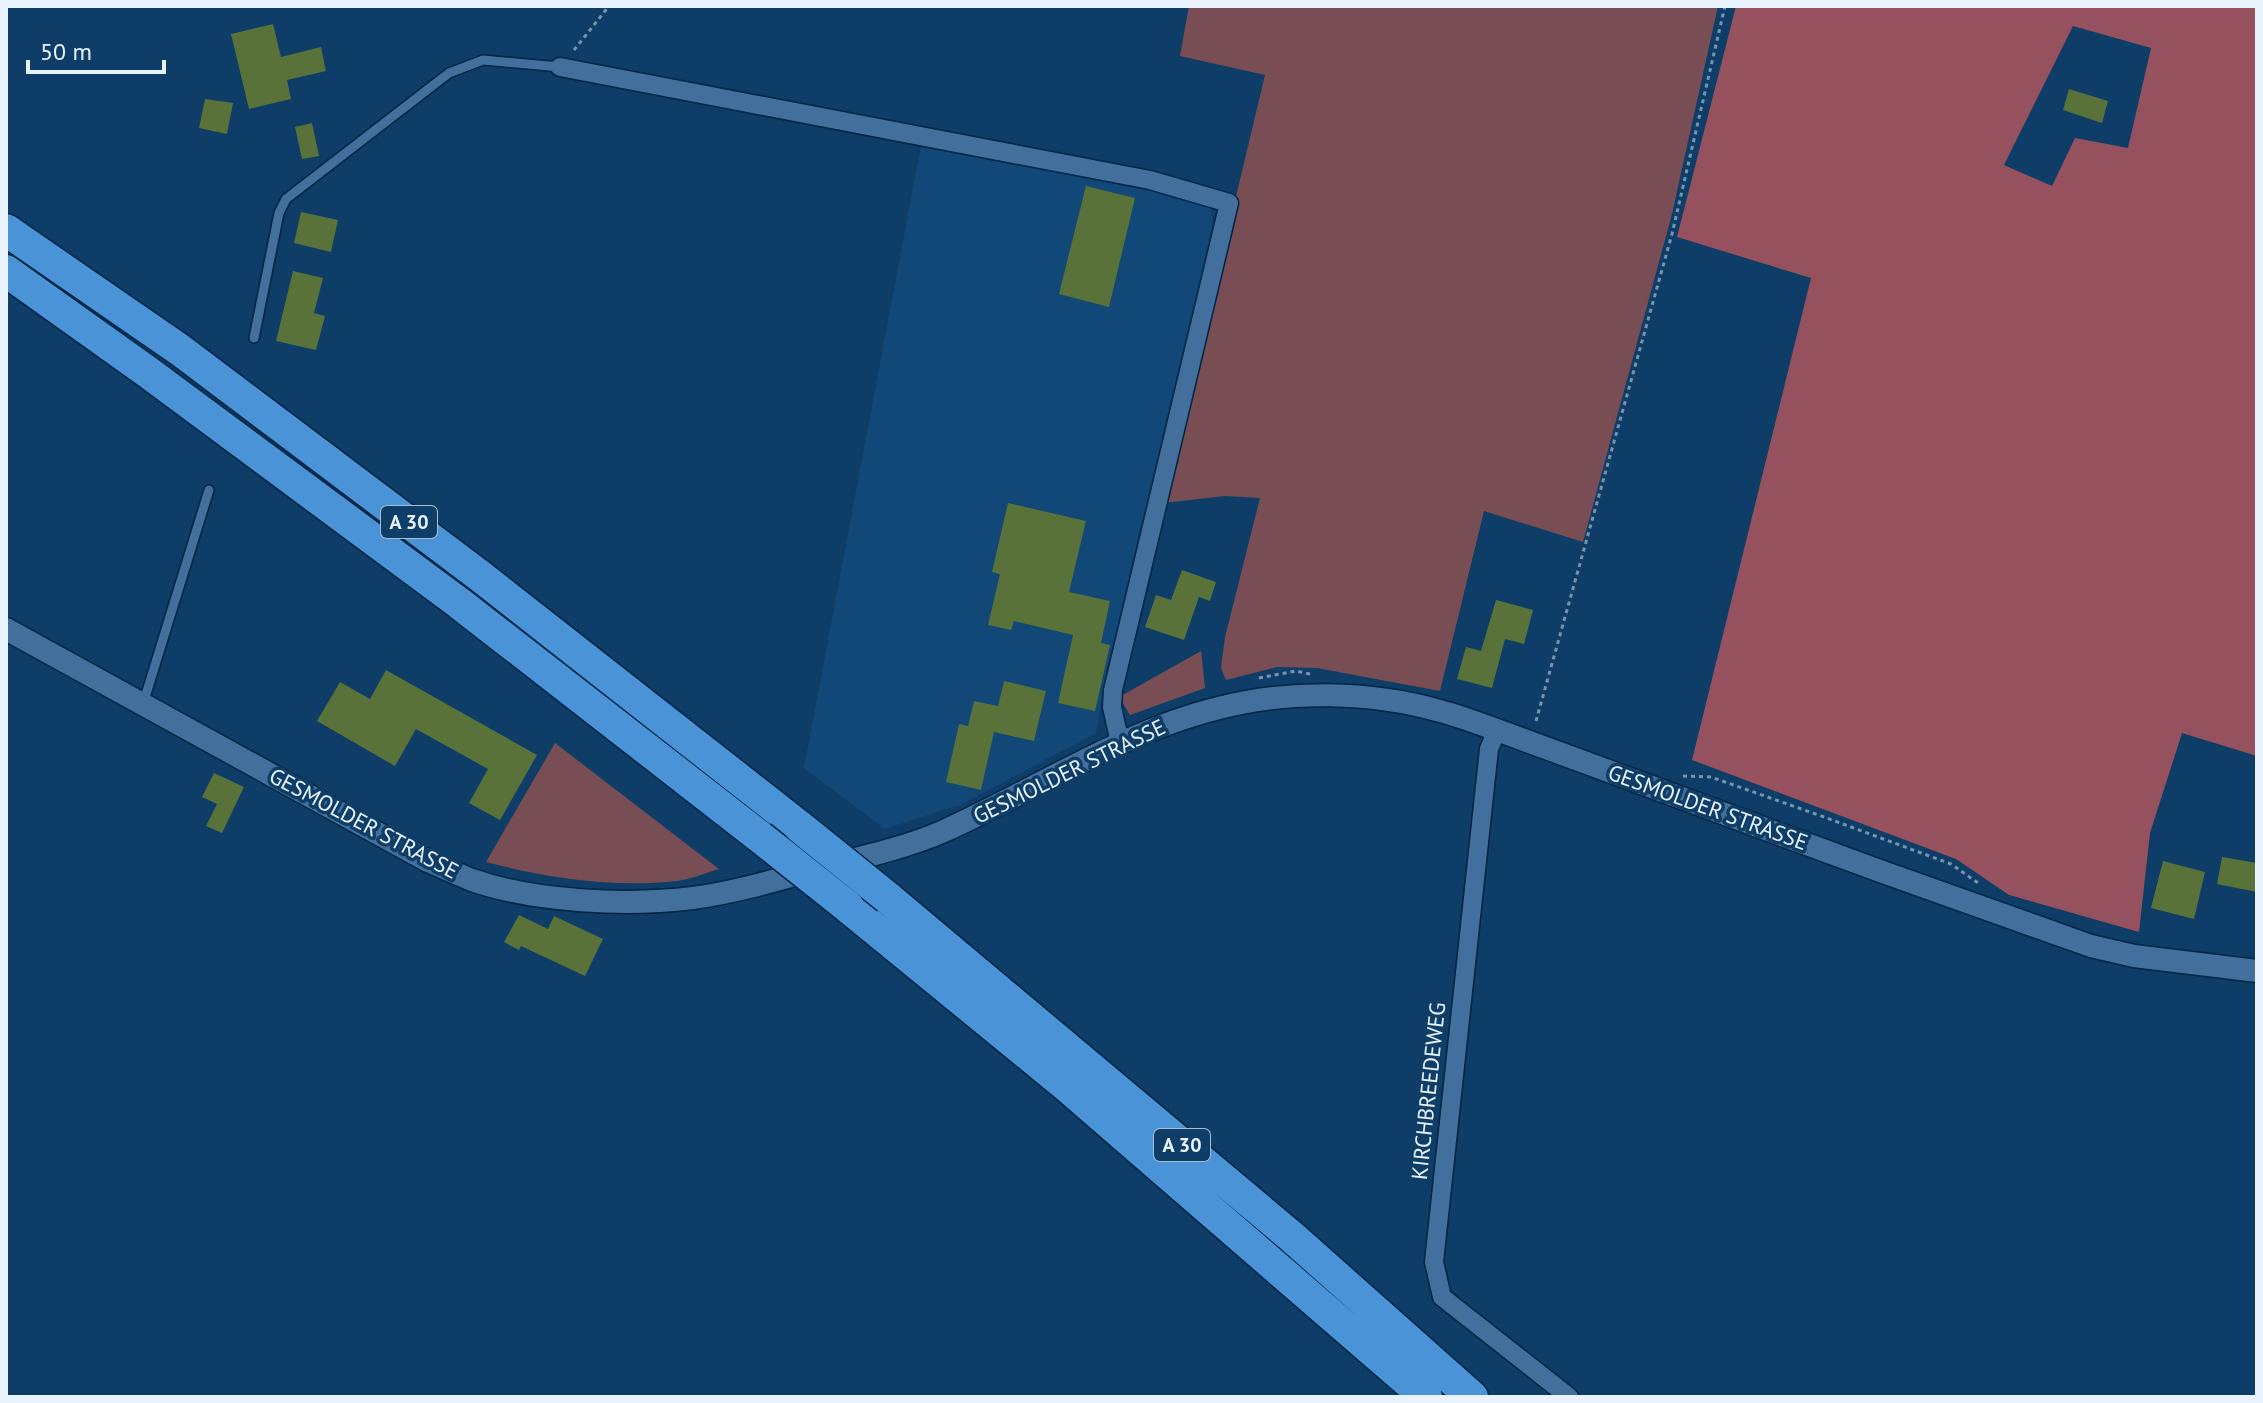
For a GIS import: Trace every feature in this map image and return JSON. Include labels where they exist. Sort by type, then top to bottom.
[{"type":"highway","name":"A 30","points":[[6,230],[205,369],[480,576],[800,827],[1292,1237],[1472,1397]]},
{"type":"highway","name":"A 30","points":[[6,271],[459,603],[760,837],[1062,1082],[1426,1397]]},
{"type":"street","points":[[560,67],[1150,180],[1229,203],[1113,690],[1112,707],[1120,743]]},
{"type":"street","name":"GESMOLDER STRASSE","points":[[6,629],[439,866],[521,893],[614,901],[693,898],[745,888],[915,842],[989,810],[1120,743],[1169,722],[1220,707],[1278,697],[1316,695],[1384,700],[1438,710],[2091,946],[2134,956],[2257,971]]},
{"type":"street","name":"KIRCHBREEDEWEG","points":[[1497,730],[1489,749],[1434,1262],[1442,1297],[1569,1397]]},
{"type":"lane","points":[[254,338],[279,213],[286,199],[449,73],[483,60],[560,67]]},
{"type":"lane","points":[[143,704],[209,490]]},
{"type":"path","points":[[560,67],[609,6]]},
{"type":"path","points":[[1528,740],[1534,728],[1672,234],[1725,6]]},
{"type":"shaded area","points":[[1189,6],[1718,6],[1672,214],[1583,542],[1484,511],[1440,691],[1317,668],[1277,667],[1226,680],[1221,668],[1225,637],[1260,498],[1225,496],[1163,503],[1265,75],[1180,56]]},
{"type":"shaded area","points":[[1736,6],[2257,6],[2257,756],[2182,733],[2150,833],[2139,932],[2009,895],[1956,859],[1692,760],[1811,278],[1677,237]],"holes":[[[2073,26],[2151,48],[2128,148],[2075,138],[2052,186],[2004,165]]]},
{"type":"shaded area","points":[[922,140],[1138,184],[1210,206],[1214,226],[1096,733],[962,804],[885,829],[804,768]]},
{"type":"shaded area","points":[[1201,651],[1205,688],[1130,715],[1119,697]]},
{"type":"shaded area","points":[[555,743],[719,869],[677,881],[629,883],[557,877],[486,862]]},
{"type":"building","points":[[273,24],[281,57],[321,47],[326,71],[287,80],[291,99],[249,109],[231,34]]},
{"type":"building","points":[[2069,89],[2108,101],[2102,123],[2063,110]]},
{"type":"building","points":[[205,99],[233,103],[227,134],[199,128]]},
{"type":"building","points":[[312,123],[319,156],[302,159],[295,127]]},
{"type":"building","points":[[1086,186],[1135,198],[1109,307],[1059,294]]},
{"type":"building","points":[[301,212],[338,220],[331,252],[294,243]]},
{"type":"building","points":[[293,271],[323,278],[314,313],[325,316],[316,350],[276,341]]},
{"type":"building","points":[[1008,503],[1086,521],[1069,592],[1110,601],[1101,643],[1110,645],[1095,711],[1058,703],[1073,635],[1014,621],[1011,630],[988,625],[1000,574],[992,572]]},
{"type":"building","points":[[1182,570],[1216,582],[1210,601],[1199,597],[1184,640],[1145,627],[1156,595],[1171,600]]},
{"type":"building","points":[[1496,600],[1533,610],[1524,644],[1505,639],[1492,688],[1457,679],[1466,647],[1481,651]]},
{"type":"building","points":[[386,670],[537,755],[500,820],[469,803],[488,769],[416,729],[395,766],[317,721],[340,682],[370,699]]},
{"type":"building","points":[[1004,681],[1046,691],[1034,741],[994,732],[981,790],[946,782],[959,724],[968,726],[974,701],[998,706]]},
{"type":"building","points":[[214,773],[244,787],[222,833],[206,826],[217,804],[202,797]]},
{"type":"building","points":[[2222,857],[2257,863],[2257,892],[2217,884]]},
{"type":"building","points":[[2163,861],[2205,872],[2194,919],[2151,908]]},
{"type":"building","points":[[519,915],[548,929],[554,916],[603,939],[585,976],[521,946],[519,950],[504,942]]}]
